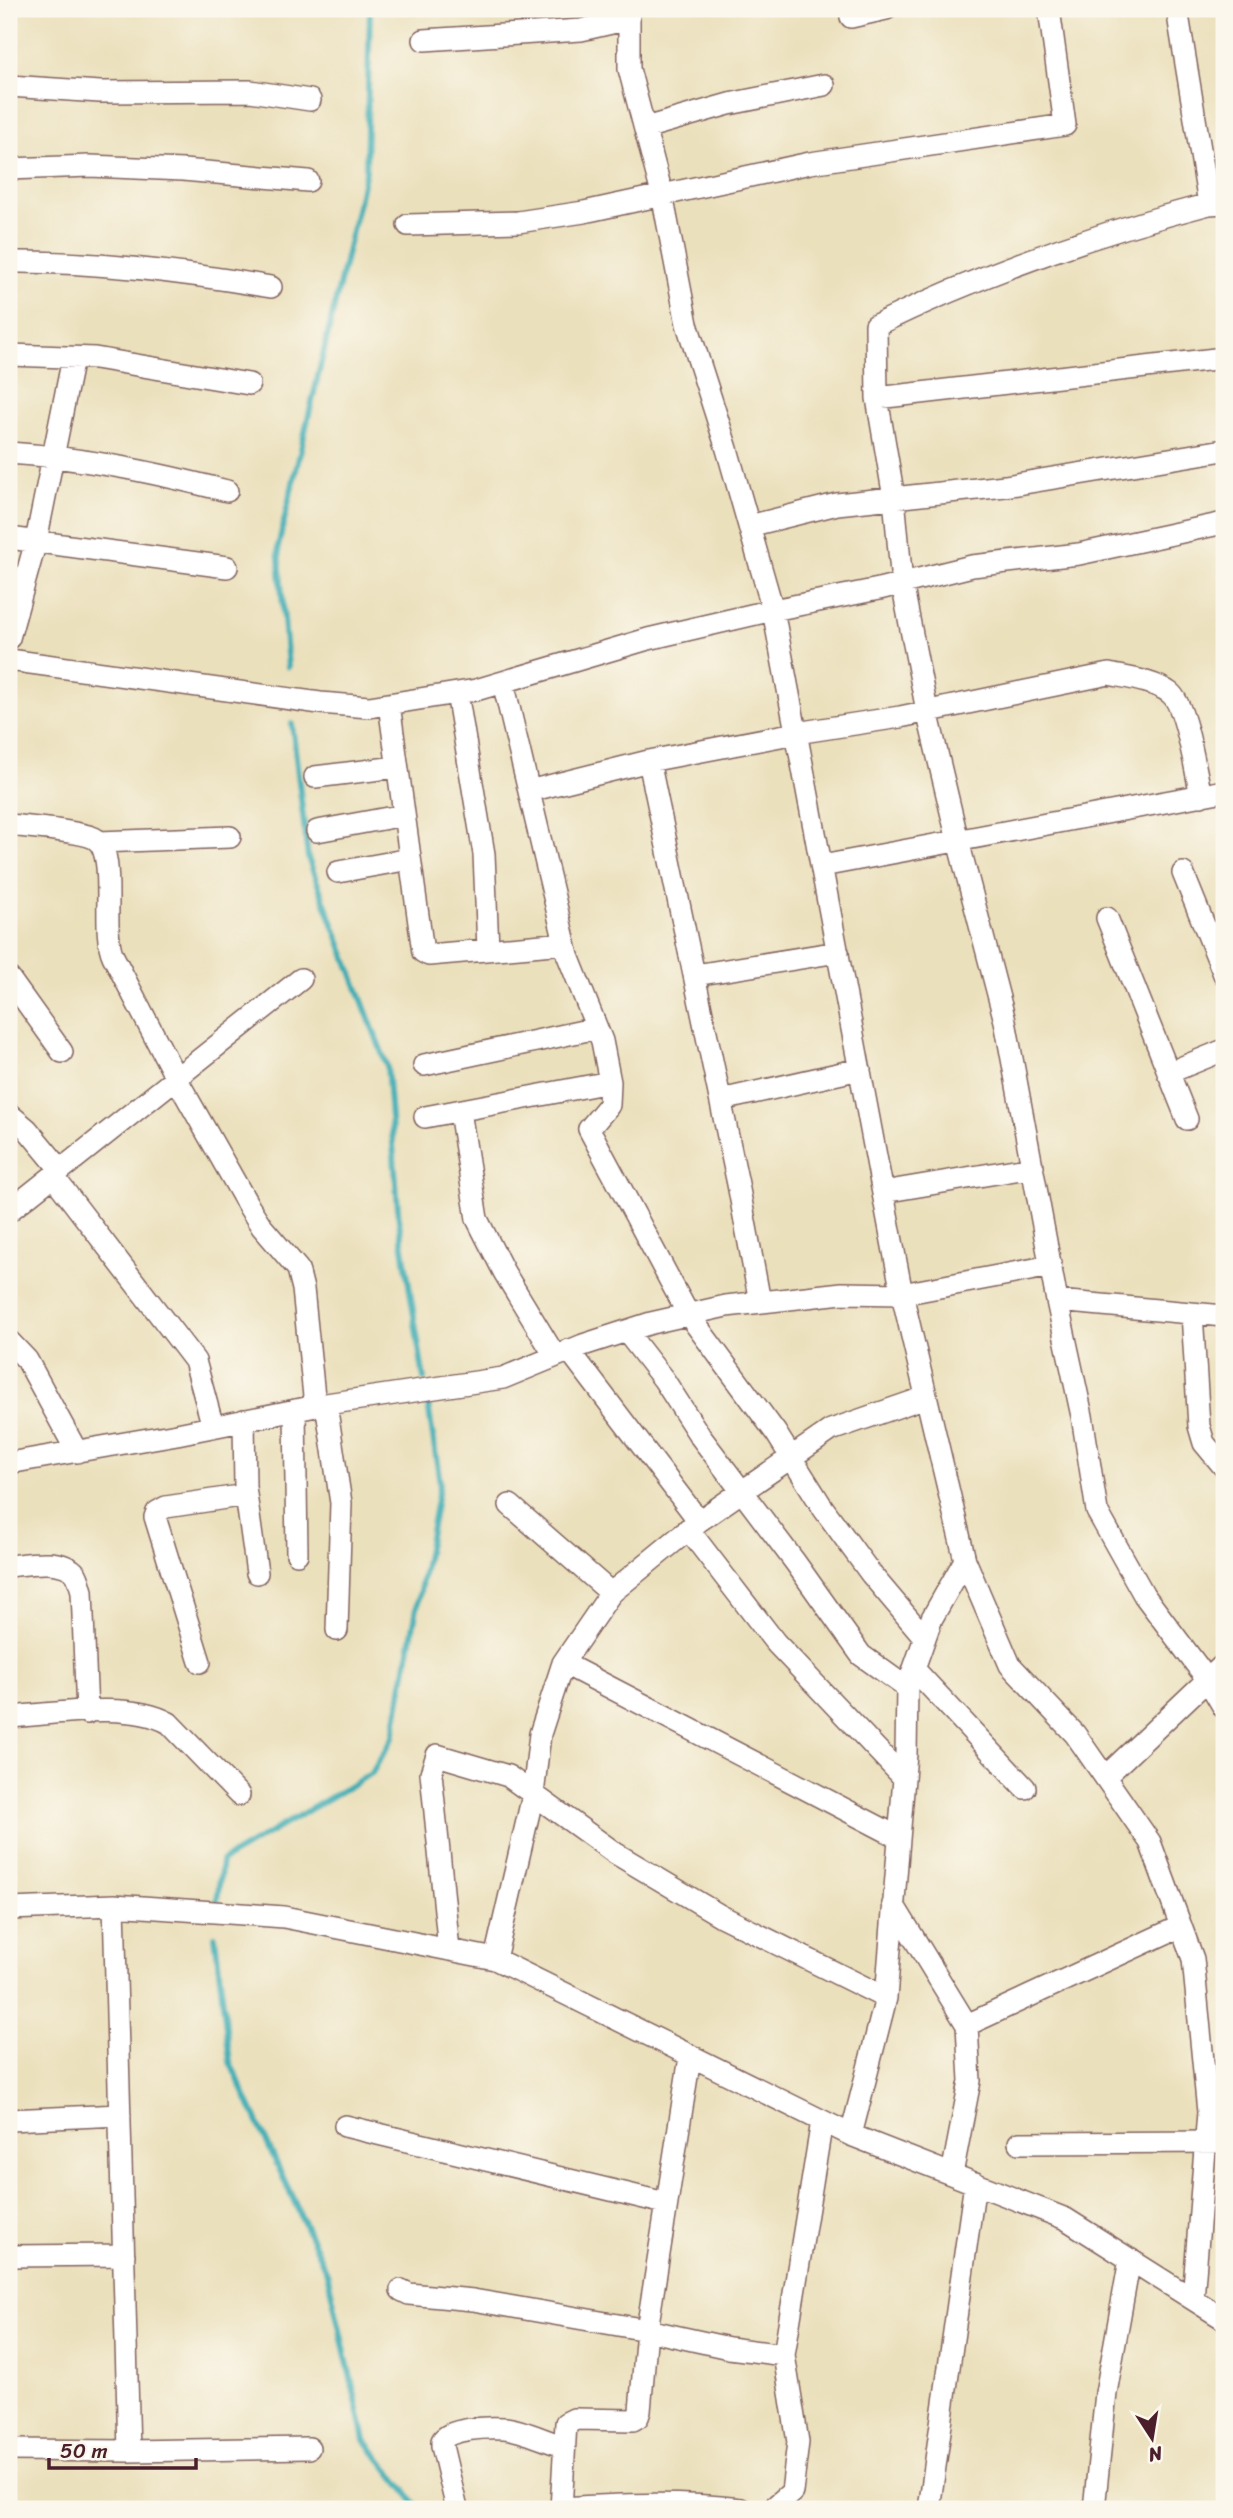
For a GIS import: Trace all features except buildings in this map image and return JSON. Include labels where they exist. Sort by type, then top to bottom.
[{"type":"street","points":[[851,17],[886,9]]},
{"type":"street","points":[[408,225],[518,222],[584,212],[810,163],[1065,125],[1049,9]]},
{"type":"street","points":[[1177,9],[1217,203],[1126,225],[1040,255],[945,292],[876,324],[877,398],[894,498],[902,583],[958,841],[1005,1021],[1057,1301],[1082,1416],[1097,1511],[1144,1595],[1207,1679],[1224,1708]]},
{"type":"street","points":[[424,40],[581,30],[629,14],[629,69],[662,194],[687,324],[727,449],[773,610],[902,1294],[965,1560],[1010,1665],[1075,1734],[1150,1842],[1193,1959],[1208,2112],[1215,2142],[1194,2300]]},
{"type":"street","points":[[645,128],[729,104],[824,85]]},
{"type":"street","points":[[9,86],[100,92],[250,91],[310,100]]},
{"type":"street","points":[[9,169],[90,166],[183,170],[308,181]]},
{"type":"street","points":[[9,262],[106,265],[202,275],[271,287]]},
{"type":"street","points":[[9,355],[95,358],[248,384]]},
{"type":"street","points":[[9,638],[36,541],[73,358]]},
{"type":"street","points":[[877,398],[1224,358]]},
{"type":"street","points":[[749,526],[836,504],[1005,486],[1224,450]]},
{"type":"street","points":[[9,453],[54,456],[143,470],[228,491]]},
{"type":"street","points":[[9,660],[320,704],[369,707],[457,693],[648,639],[972,566],[1079,554],[1224,523]]},
{"type":"street","points":[[9,538],[227,567]]},
{"type":"street","points":[[529,791],[649,761],[928,711],[1109,674],[1142,681],[1168,691],[1180,706],[1200,796]]},
{"type":"street","points":[[503,682],[565,943],[597,1028],[610,1082],[609,1105],[589,1129],[688,1314],[776,1433],[839,1530],[925,1638]]},
{"type":"street","points":[[457,693],[484,855],[488,950]]},
{"type":"street","points":[[389,704],[423,952],[429,955],[565,943]]},
{"type":"street","points":[[649,761],[721,1100],[760,1302]]},
{"type":"street","points":[[315,777],[397,767]]},
{"type":"street","points":[[822,866],[1224,791]]},
{"type":"street","points":[[317,831],[404,815]]},
{"type":"street","points":[[9,825],[91,836],[103,846],[106,863],[108,947],[176,1078],[256,1218],[298,1269],[303,1289],[312,1407],[297,1554]]},
{"type":"street","points":[[99,842],[230,838]]},
{"type":"street","points":[[338,872],[410,859]]},
{"type":"street","points":[[1183,873],[1224,974]]},
{"type":"street","points":[[1107,918],[1186,1119]]},
{"type":"street","points":[[695,975],[838,952]]},
{"type":"street","points":[[9,978],[62,1052]]},
{"type":"street","points":[[9,1211],[301,979]]},
{"type":"street","points":[[424,1065],[597,1028]]},
{"type":"street","points":[[1168,1073],[1224,1050]]},
{"type":"street","points":[[721,1100],[860,1069]]},
{"type":"street","points":[[425,1117],[610,1082]]},
{"type":"street","points":[[460,1111],[477,1219],[504,1272],[693,1525],[775,1642],[904,1777]]},
{"type":"street","points":[[9,1114],[27,1129],[195,1361],[213,1427]]},
{"type":"street","points":[[883,1192],[1033,1167]]},
{"type":"street","points":[[9,1463],[312,1407],[503,1378],[562,1353],[625,1331],[726,1306],[842,1293],[902,1294],[1051,1266]]},
{"type":"street","points":[[1057,1301],[1224,1316]]},
{"type":"street","points":[[1192,1313],[1199,1426],[1204,1443],[1224,1467]]},
{"type":"street","points":[[625,1331],[664,1380],[700,1436],[861,1655],[910,1679],[1026,1788]]},
{"type":"street","points":[[9,1340],[18,1365],[77,1452]]},
{"type":"street","points":[[495,1959],[533,1796],[540,1734],[563,1664],[611,1593],[693,1525],[831,1430],[926,1397]]},
{"type":"street","points":[[312,1407],[341,1503],[337,1630]]},
{"type":"street","points":[[244,1420],[246,1495],[257,1573]]},
{"type":"street","points":[[200,1662],[155,1517],[157,1512],[166,1507],[246,1495]]},
{"type":"street","points":[[510,1505],[611,1593]]},
{"type":"street","points":[[850,2135],[886,1998],[910,1679],[932,1618],[965,1560]]},
{"type":"street","points":[[9,1566],[56,1564],[76,1574],[83,1601],[87,1713]]},
{"type":"street","points":[[563,1664],[898,1837]]},
{"type":"street","points":[[1105,1777],[1224,1664]]},
{"type":"street","points":[[9,1717],[141,1712],[158,1716],[169,1723],[239,1795]]},
{"type":"street","points":[[449,1950],[431,1773],[437,1755],[508,1776],[615,1853],[721,1916],[886,1998]]},
{"type":"street","points":[[893,1903],[967,2025],[970,2081],[951,2174]]},
{"type":"street","points":[[114,1905],[129,2452]]},
{"type":"street","points":[[9,1909],[114,1905],[284,1917],[495,1959],[850,2135],[1066,2219],[1224,2319]]},
{"type":"street","points":[[967,2025],[1181,1926]]},
{"type":"street","points":[[690,2057],[665,2203],[638,2417],[633,2420],[570,2420],[564,2427],[561,2509],[648,2503],[699,2504],[741,2509]]},
{"type":"street","points":[[9,2120],[120,2115]]},
{"type":"street","points":[[772,2509],[792,2492],[799,2442],[784,2355],[822,2121]]},
{"type":"street","points":[[345,2126],[665,2203]]},
{"type":"street","points":[[1019,2143],[1215,2142]]},
{"type":"street","points":[[929,2509],[975,2183]]},
{"type":"street","points":[[9,2256],[124,2255]]},
{"type":"street","points":[[1094,2509],[1106,2393],[1130,2259]]},
{"type":"street","points":[[401,2290],[409,2294],[473,2300],[647,2330],[729,2348],[784,2355]]},
{"type":"street","points":[[457,2509],[442,2446],[447,2435],[456,2431],[506,2428],[563,2446]]},
{"type":"street","points":[[9,2451],[129,2452],[309,2448]]},
{"type":"waterway","points":[[288,667],[278,547],[366,171],[370,9]]},
{"type":"waterway","points":[[292,724],[308,858],[387,1066],[399,1222],[424,1379]]},
{"type":"waterway","points":[[217,1902],[222,1861],[372,1773],[393,1737],[440,1483],[428,1404]]},
{"type":"waterway","points":[[215,1936],[230,2062],[327,2273],[365,2440],[420,2509]]}]
